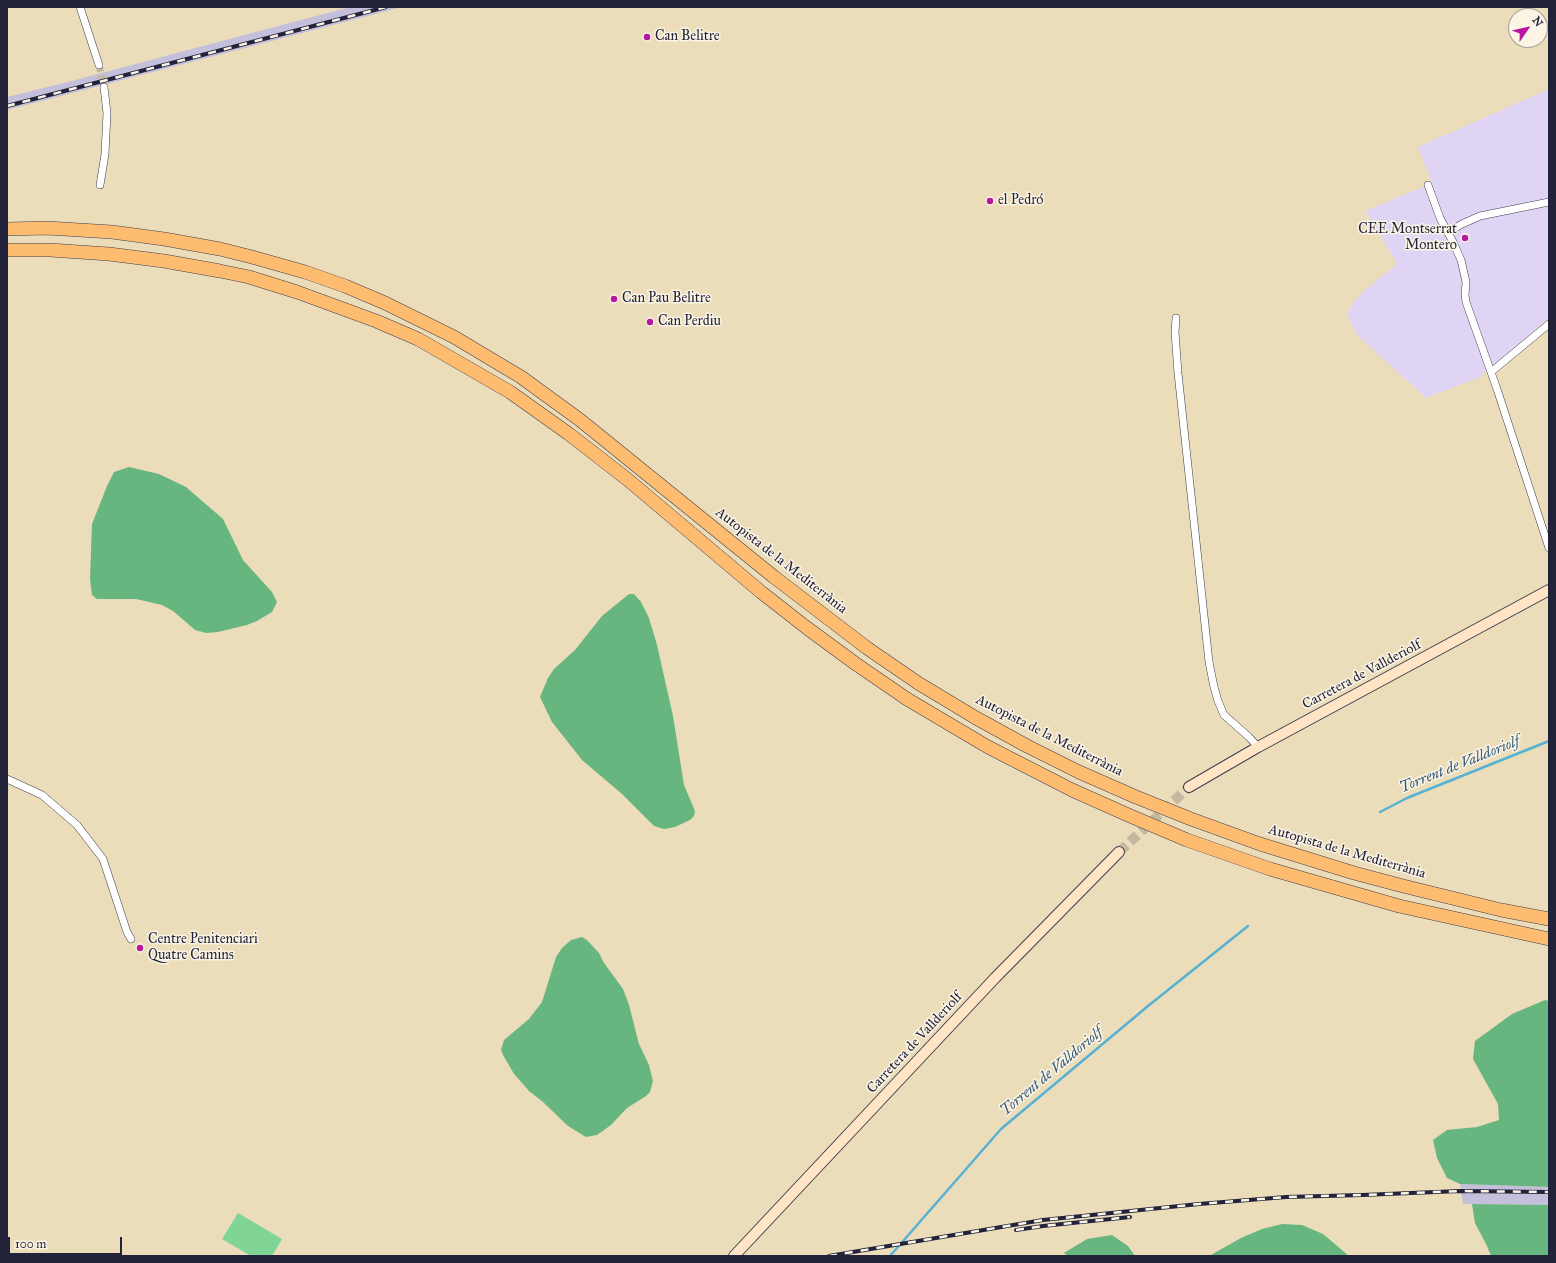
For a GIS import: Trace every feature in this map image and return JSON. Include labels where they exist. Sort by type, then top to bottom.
[{"type":"highway","name":"Autopista de la Mediterrània","points":[[7,229],[47,228],[112,232],[220,249],[305,272],[345,286],[385,303],[454,337],[521,377],[580,420],[774,578],[867,648],[976,718],[1027,746],[1079,772],[1136,797],[1260,844],[1403,886],[1501,910],[1549,919]]},
{"type":"highway","points":[[7,250],[50,250],[109,254],[164,261],[249,277],[323,301],[418,339],[510,392],[569,434],[627,479],[761,592],[807,628],[907,699],[988,747],[1039,774],[1107,806],[1187,840],[1226,854],[1278,871],[1399,906],[1549,939]]},
{"type":"street","points":[[80,7],[99,65]]},
{"type":"street","points":[[100,185],[106,136],[107,113],[104,87]]},
{"type":"street","points":[[1428,185],[1440,218],[1448,232],[1463,267],[1466,282],[1464,295],[1466,302],[1491,372],[1549,548]]},
{"type":"street","points":[[1448,232],[1480,216],[1549,202]]},
{"type":"street","points":[[1176,318],[1175,332],[1179,381],[1214,688],[1224,715],[1258,747]]},
{"type":"street","points":[[1491,372],[1549,324]]},
{"type":"street","name":"Carretera de Vallderiolf","points":[[1189,787],[1258,747],[1549,590]]},
{"type":"street","points":[[7,779],[42,795],[77,825],[103,859],[127,932],[131,939]]},
{"type":"street","name":"Carretera de Vallderiolf","points":[[734,1256],[995,978],[1119,852]]},
{"type":"shaded area","points":[[350,7],[402,7],[7,110],[7,97]]},
{"type":"shaded area","name":"CEE Montserrat Montero","points":[[1549,89],[1549,318],[1480,377],[1426,398],[1358,336],[1349,320],[1347,312],[1353,303],[1366,289],[1397,264],[1365,211],[1432,183],[1418,147]]},
{"type":"shaded area","points":[[1460,1184],[1549,1187],[1549,1205],[1463,1204]]},
{"type":"green space","points":[[129,467],[159,474],[186,487],[223,519],[243,560],[272,592],[277,602],[272,612],[247,625],[218,632],[206,633],[195,630],[173,611],[162,605],[136,599],[97,599],[92,595],[90,579],[92,524],[114,472]]},
{"type":"green space","points":[[629,594],[634,594],[641,602],[649,618],[657,645],[673,716],[684,785],[695,811],[694,816],[690,820],[675,827],[664,829],[654,826],[622,794],[582,760],[552,722],[540,697],[548,678],[554,669],[575,650],[602,616]]},
{"type":"green space","points":[[582,937],[587,940],[599,953],[604,963],[623,989],[629,1005],[639,1044],[649,1065],[653,1081],[650,1092],[646,1096],[627,1108],[611,1125],[597,1135],[586,1137],[568,1126],[529,1091],[514,1074],[501,1050],[504,1040],[529,1019],[542,1002],[556,957],[562,948],[571,940]]},
{"type":"green space","points":[[1545,1000],[1549,1001],[1549,1187],[1460,1184],[1447,1178],[1437,1158],[1433,1140],[1447,1130],[1477,1127],[1499,1120],[1498,1104],[1473,1059],[1475,1041],[1512,1014]]},
{"type":"green space","points":[[1472,1204],[1549,1205],[1549,1256],[1491,1256],[1475,1223]]},
{"type":"green space","points":[[238,1213],[282,1239],[272,1256],[251,1256],[222,1239]]},
{"type":"green space","points":[[1282,1224],[1302,1225],[1323,1234],[1349,1256],[1209,1256],[1241,1238],[1262,1229]]},
{"type":"green space","points":[[1112,1235],[1128,1246],[1135,1256],[1068,1256],[1064,1253],[1087,1239]]},
{"type":"waterway","name":"Torrent de Valldoriolf","points":[[1380,812],[1407,798],[1549,741]]},
{"type":"waterway","name":"Torrent de Valldoriolf","points":[[890,1256],[1001,1129],[1148,1006],[1248,926]]},
{"type":"tunnel","points":[[99,65],[104,87]]},
{"type":"tunnel","points":[[1119,852],[1189,787]]},
{"type":"railway","points":[[7,106],[386,7]]},
{"type":"railway","points":[[829,1256],[1043,1220],[1199,1204],[1286,1197],[1460,1191],[1549,1192]]},
{"type":"railway","points":[[1016,1230],[1130,1217]]},
{"type":"place","name":"Can Belitre","points":[[647,37]]},
{"type":"place","name":"el Pedró","points":[[990,201]]},
{"type":"place","name":"CEE Montserrat Montero","points":[[1465,238]]},
{"type":"place","name":"Can Pau Belitre","points":[[614,299]]},
{"type":"place","name":"Can Perdiu","points":[[650,322]]},
{"type":"place","name":"Centre Penitenciari Quatre Camins","points":[[140,948]]}]
